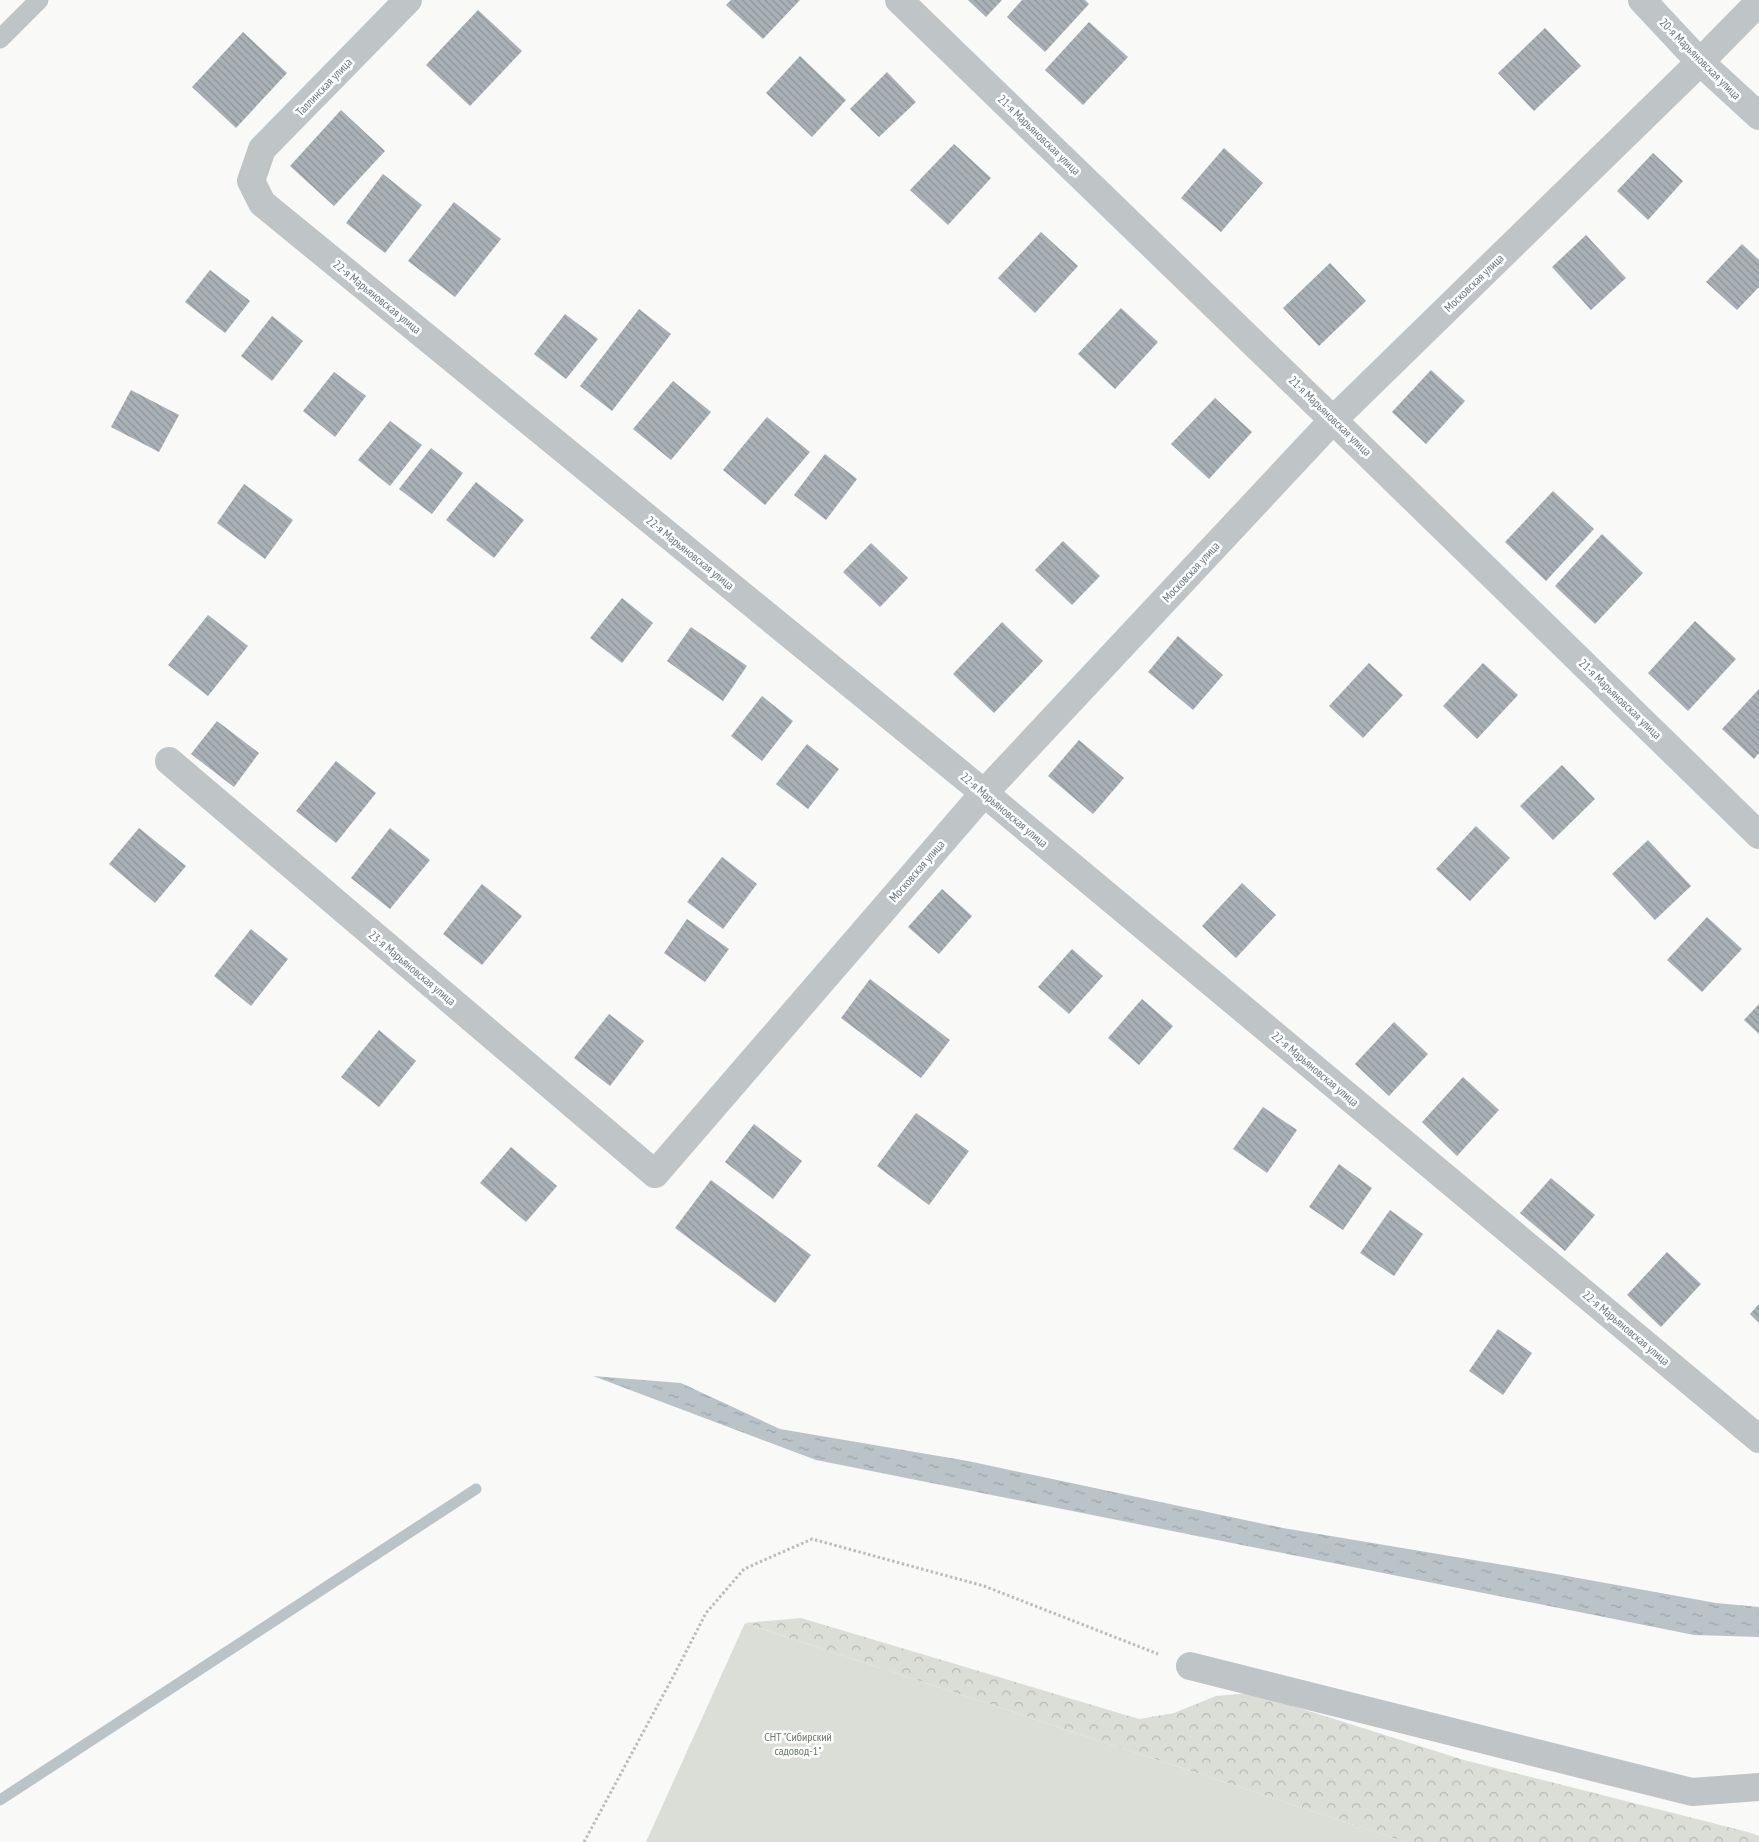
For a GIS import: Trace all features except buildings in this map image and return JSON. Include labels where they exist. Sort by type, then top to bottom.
[{"type":"street","name":"Таллинская улица","points":[[251,180],[262,149],[408,0]]},
{"type":"street","name":"21-я Марьяновская улица","points":[[899,0],[1334,420],[1759,835]]},
{"type":"street","name":"20-я Марьяновская улица","points":[[1642,0],[1700,62],[1759,116]]},
{"type":"street","name":"Московская улица","points":[[655,1174],[984,793],[1334,420],[1759,2]]},
{"type":"street","name":"22-я Марьяновская улица","points":[[251,180],[262,203],[984,793],[1759,1439]]},
{"type":"street","name":"23-я Марьяновская улица","points":[[169,761],[655,1174]]},
{"type":"street","points":[[1190,1666],[1692,1792],[1759,1787]]},
{"type":"lane","points":[[0,40],[39,0]]},
{"type":"path","points":[[584,1842],[706,1613],[744,1569],[812,1539],[984,1586],[1190,1666]]},
{"type":"green space","points":[[801,1618],[1139,1719],[1174,1713],[1216,1696],[1252,1693],[1464,1760],[1748,1832],[1759,1836],[1759,1842],[1405,1842],[745,1623]]},
{"type":"green space","name":"СНТ \"Сибирский садовод-1\"","points":[[745,1623],[1405,1842],[646,1842]]},
{"type":"water","points":[[593,1376],[681,1383],[780,1429],[968,1461],[1283,1528],[1716,1603],[1759,1607],[1759,1637],[1694,1635],[816,1460]]},
{"type":"waterway","points":[[0,1800],[476,1489]]}]
